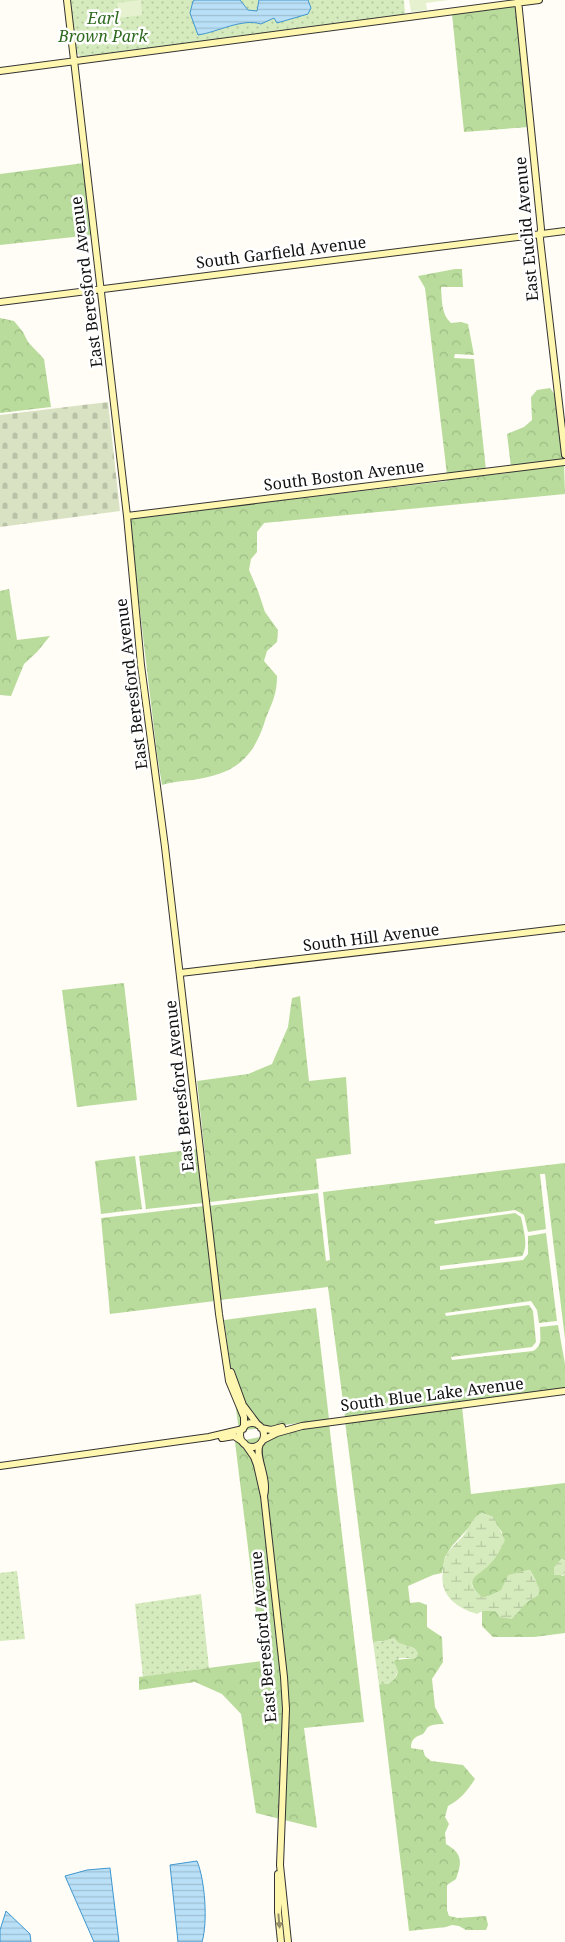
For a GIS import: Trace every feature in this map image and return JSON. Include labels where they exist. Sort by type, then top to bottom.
[{"type":"street","name":"East Beresford Avenue","points":[[67,0],[127,516],[141,666],[180,973],[217,1296],[229,1380],[244,1417],[243,1428]]},
{"type":"street","points":[[0,71],[518,1],[539,0]]},
{"type":"street","name":"East Euclid Avenue","points":[[518,1],[540,234],[565,455]]},
{"type":"street","name":"South Garfield Avenue","points":[[0,302],[565,230]]},
{"type":"street","name":"South Boston Avenue","points":[[127,516],[565,462]]},
{"type":"street","name":"South Hill Avenue","points":[[180,973],[565,928]]},
{"type":"street","name":"East Beresford Avenue","points":[[227,1364],[243,1405],[260,1427]]},
{"type":"street","name":"South Blue Lake Avenue","points":[[262,1442],[277,1433],[302,1426],[565,1391]]},
{"type":"street","points":[[0,1466],[209,1437],[251,1424],[260,1427],[264,1434],[262,1442],[251,1447],[234,1436],[215,1439],[209,1437]]},
{"type":"street","name":"South Blue Lake Avenue","points":[[260,1427],[271,1430],[300,1424],[302,1426]]},
{"type":"street","points":[[243,1428],[240,1435],[244,1443]]},
{"type":"street","name":"East Beresford Avenue","points":[[262,1442],[258,1452],[266,1486],[264,1496]]},
{"type":"street","name":"East Beresford Avenue","points":[[244,1443],[258,1465],[264,1496],[286,1709],[280,1866],[288,1942]]},
{"type":"street","name":"East Beresford Avenue","points":[[280,1866],[278,1874],[278,1912],[281,1942]]},
{"type":"green space","name":"Earl Brown Park","points":[[70,0],[404,0],[405,15],[81,57],[76,52]]},
{"type":"green space","points":[[141,0],[142,15],[119,18],[117,3]]},
{"type":"green space","points":[[409,0],[449,0],[426,3],[427,10],[411,12]]},
{"type":"green space","points":[[516,5],[528,127],[464,132],[452,14]]},
{"type":"green space","points":[[84,163],[92,235],[0,245],[0,174]]},
{"type":"green space","points":[[462,269],[463,287],[441,287],[443,306],[445,315],[451,323],[461,322],[468,324],[474,355],[455,354],[454,358],[474,359],[486,470],[447,475],[425,288],[418,276]]},
{"type":"green space","points":[[0,318],[14,321],[28,342],[44,359],[51,407],[0,413]]},
{"type":"green space","points":[[550,388],[555,395],[563,460],[511,467],[507,434],[524,427],[532,420],[531,397],[537,390]]},
{"type":"green space","points":[[108,402],[120,511],[0,527],[0,415]]},
{"type":"green space","points":[[564,464],[565,494],[264,523],[257,532],[257,552],[251,559],[249,570],[265,612],[278,630],[277,642],[267,651],[264,661],[277,676],[277,684],[259,737],[246,757],[229,770],[206,777],[162,785],[129,518],[447,481],[447,479],[508,473],[509,471]]},
{"type":"green space","points":[[9,589],[17,640],[50,636],[24,664],[11,696],[0,695],[0,591]]},
{"type":"green space","points":[[124,983],[137,1100],[77,1107],[62,990]]},
{"type":"green space","points":[[300,996],[309,1081],[346,1077],[351,1154],[316,1159],[319,1189],[210,1202],[197,1081],[248,1074],[272,1064],[288,1027],[292,998]]},
{"type":"green space","points":[[197,1149],[203,1203],[146,1209],[139,1156]]},
{"type":"green space","points":[[135,1156],[142,1209],[101,1214],[95,1161]]},
{"type":"green space","points":[[565,1163],[565,1339],[545,1174],[540,1174],[546,1229],[528,1232],[524,1215],[515,1210],[434,1221],[435,1224],[515,1213],[521,1217],[525,1237],[525,1247],[522,1256],[440,1266],[440,1270],[523,1260],[528,1254],[528,1236],[546,1233],[557,1321],[539,1323],[537,1310],[531,1301],[445,1313],[446,1316],[529,1305],[533,1311],[536,1342],[532,1347],[451,1357],[452,1360],[533,1351],[540,1343],[540,1327],[558,1325],[565,1364],[565,1389],[345,1417],[328,1287],[220,1300],[208,1206],[318,1193],[326,1261],[330,1260],[323,1192]]},
{"type":"green space","points":[[204,1206],[215,1301],[110,1314],[101,1218]]},
{"type":"green space","points":[[316,1308],[329,1419],[239,1431],[224,1320]]},
{"type":"green space","points":[[462,1406],[471,1494],[565,1483],[565,1561],[562,1559],[554,1568],[562,1576],[565,1575],[565,1633],[534,1637],[493,1637],[482,1626],[482,1611],[495,1611],[525,1604],[538,1595],[536,1581],[530,1570],[519,1573],[502,1590],[483,1598],[475,1590],[472,1584],[473,1579],[494,1558],[500,1549],[502,1532],[493,1517],[482,1513],[452,1546],[445,1557],[442,1573],[408,1586],[410,1603],[419,1602],[427,1605],[427,1627],[442,1637],[443,1662],[432,1679],[435,1707],[444,1724],[428,1727],[423,1734],[413,1740],[411,1748],[423,1750],[425,1756],[431,1761],[463,1765],[475,1779],[456,1801],[448,1806],[445,1817],[449,1824],[445,1833],[446,1844],[456,1851],[460,1859],[456,1879],[447,1885],[447,1910],[449,1916],[458,1918],[486,1916],[488,1925],[486,1930],[466,1930],[452,1925],[409,1931],[379,1685],[382,1683],[389,1684],[396,1677],[398,1672],[394,1663],[395,1660],[416,1658],[418,1653],[414,1648],[399,1643],[394,1638],[373,1642],[345,1421]]},
{"type":"green space","points":[[329,1423],[364,1722],[304,1728],[317,1828],[256,1813],[241,1714],[222,1694],[195,1682],[139,1690],[139,1677],[262,1661],[235,1442]]},
{"type":"green space","points":[[482,1513],[493,1517],[505,1540],[492,1561],[473,1579],[472,1583],[476,1592],[483,1598],[488,1596],[501,1590],[508,1575],[530,1570],[540,1590],[538,1595],[528,1601],[512,1619],[500,1617],[495,1611],[482,1611],[477,1614],[462,1608],[446,1594],[444,1587],[442,1579],[446,1556],[463,1536],[473,1520]]},
{"type":"green space","points":[[561,1559],[565,1561],[565,1575],[554,1575],[554,1568]]},
{"type":"green space","points":[[17,1571],[25,1639],[0,1641],[0,1573]]},
{"type":"green space","points":[[201,1594],[209,1668],[143,1677],[135,1604]]},
{"type":"green space","points":[[394,1638],[400,1643],[414,1648],[418,1653],[416,1658],[399,1658],[397,1672],[393,1681],[390,1684],[382,1683],[379,1685],[373,1642]]},
{"type":"water","points":[[240,0],[248,10],[257,11],[259,0],[308,0],[311,8],[308,14],[277,23],[274,18],[261,24],[238,24],[198,35],[190,13],[193,1]]},
{"type":"water","points":[[197,1861],[205,1901],[204,1934],[202,1942],[178,1942],[170,1865]]},
{"type":"water","points":[[110,1868],[119,1942],[94,1942],[65,1876],[87,1870]]},
{"type":"water","points":[[6,1911],[30,1934],[31,1942],[0,1942],[0,1930]]}]
